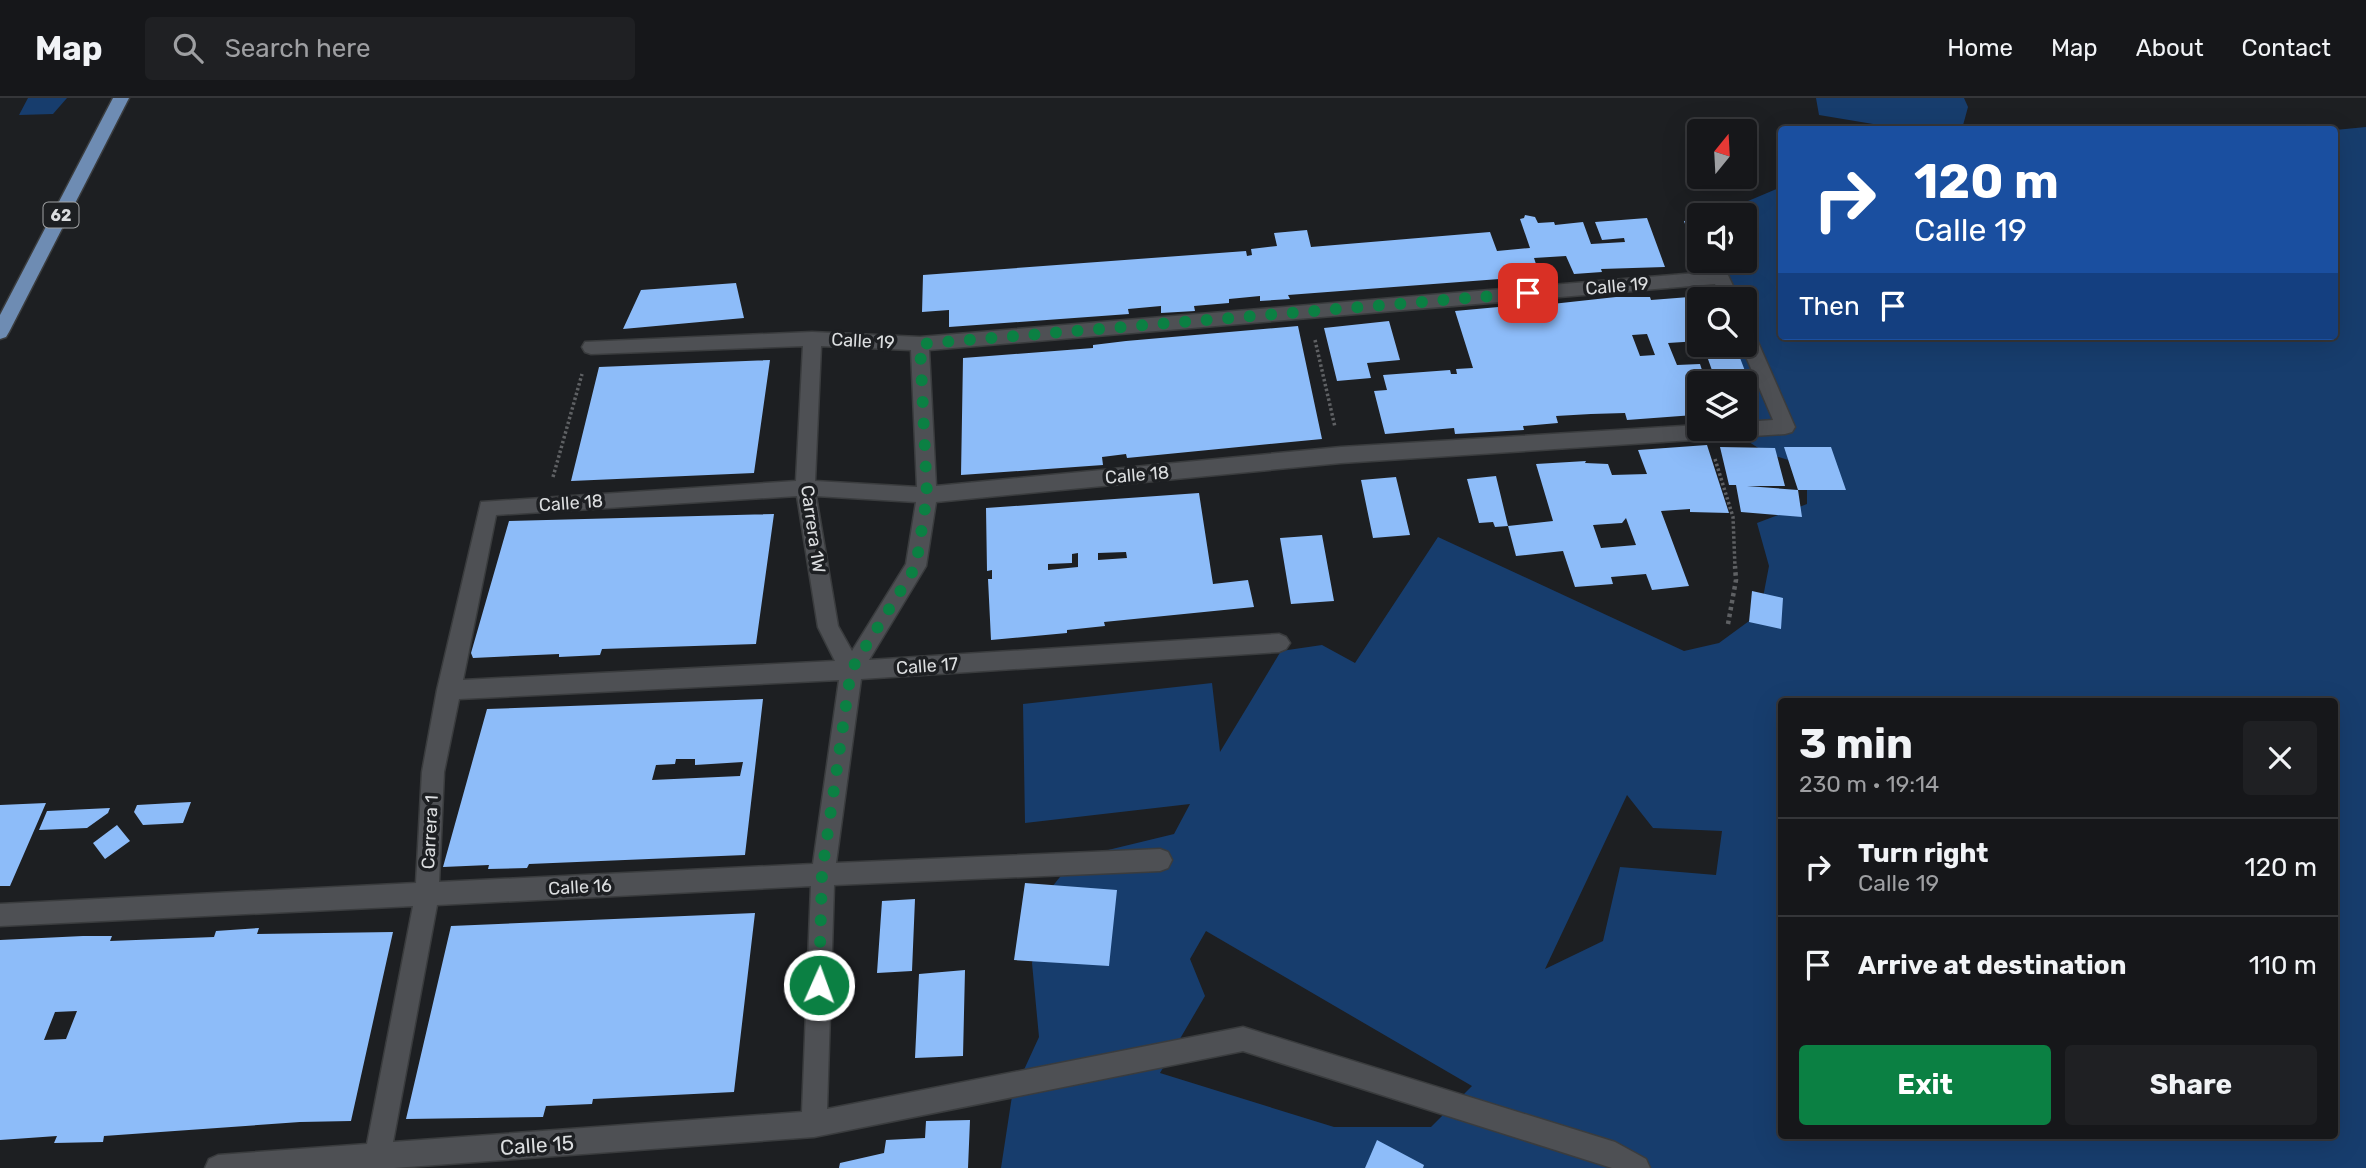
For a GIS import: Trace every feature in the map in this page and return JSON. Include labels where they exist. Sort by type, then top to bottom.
[{"type":"main road","name":"62","points":[[0,332],[121,98]]},
{"type":"street","name":"Calle 19","points":[[591,347],[812,339],[920,344],[1721,277],[1725,287]]},
{"type":"street","name":"Carrera 1W","points":[[812,339],[805,488],[828,627],[851,670]]},
{"type":"street","points":[[814,1124],[822,873],[851,670],[916,566],[927,495],[920,344]]},
{"type":"street","name":"Calle 18","points":[[1755,357],[1785,427],[1757,429]]},
{"type":"street","name":"Calle 18","points":[[488,508],[805,488],[927,495],[1341,456],[1687,433]]},
{"type":"street","name":"Carrera 1","points":[[377,1157],[427,895],[433,772],[488,508]]},
{"type":"street","name":"Calle 17","points":[[448,690],[851,670],[1279,643]]},
{"type":"street","name":"Calle 16","points":[[0,915],[822,873],[1160,860]]},
{"type":"street","name":"Calle 15","points":[[218,1168],[814,1124],[1243,1039],[1615,1155],[1637,1168]]},
{"type":"path","points":[[1308,311],[1341,456]]},
{"type":"path","points":[[545,505],[591,347]]},
{"type":"path","points":[[1709,441],[1733,517],[1737,580],[1728,624]]},
{"type":"shaded area","points":[[28,98],[67,98],[53,114],[19,115]]},
{"type":"shaded area","points":[[1816,98],[1964,98],[1968,107],[1963,126],[1875,126],[1819,115]]},
{"type":"shaded area","points":[[2366,127],[2366,1168],[1001,1168],[1012,1096],[1039,1037],[1032,963],[1048,892],[1075,858],[1174,834],[1190,804],[1025,823],[1023,704],[1212,683],[1220,752],[1281,651],[1322,645],[1355,663],[1438,537],[1684,651],[1719,643],[1760,613],[1769,566],[1757,523],[1807,504],[1807,466],[1766,453],[1748,441],[1757,441],[1757,371],[1733,371],[1736,357],[1757,357],[1757,287],[1697,287],[1696,273],[1757,273],[1757,203],[1743,203],[1778,188],[1778,340],[2338,340],[2338,130]],"holes":[[[1627,795],[1653,828],[1722,831],[1716,875],[1620,867],[1603,941],[1545,969]],[[1206,931],[1472,1086],[1431,1127],[1334,1127],[1160,1073],[1205,996],[1190,959]]]},
{"type":"building","points":[[1525,215],[1535,217],[1538,223],[1554,222],[1555,225],[1583,222],[1591,244],[1625,242],[1624,238],[1602,240],[1595,222],[1647,218],[1665,267],[1601,269],[1602,272],[1574,274],[1566,256],[1534,258],[1540,276],[1288,295],[1290,299],[1260,301],[1260,296],[1229,299],[1229,303],[1194,306],[1195,311],[1161,313],[1161,306],[1128,309],[1129,314],[949,327],[949,310],[922,312],[923,275],[1246,251],[1247,256],[1252,255],[1251,249],[1277,246],[1274,233],[1307,230],[1311,247],[1490,232],[1497,251],[1530,248],[1520,219]]},
{"type":"building","points":[[736,283],[744,318],[623,329],[641,290]]},
{"type":"building","points":[[1616,297],[1650,297],[1651,300],[1687,297],[1687,342],[1668,343],[1677,365],[1700,364],[1702,371],[1687,371],[1687,416],[1627,420],[1625,413],[1556,416],[1558,423],[1523,426],[1524,430],[1455,434],[1454,428],[1385,434],[1374,391],[1387,390],[1383,375],[1450,370],[1451,374],[1457,374],[1456,369],[1473,368],[1455,311],[1520,305],[1522,311],[1553,308],[1552,304]],"holes":[[[1647,334],[1655,355],[1640,356],[1632,335]]]},
{"type":"building","points":[[1389,321],[1400,360],[1367,363],[1371,378],[1337,381],[1324,328]]},
{"type":"building","points":[[1298,326],[1322,439],[1127,458],[1126,454],[1102,457],[1103,465],[961,475],[963,358],[1093,348],[1093,345],[1126,341]]},
{"type":"building","points":[[1707,357],[1740,357],[1745,371],[1712,371]]},
{"type":"building","points":[[770,360],[754,473],[571,481],[599,367]]},
{"type":"building","points":[[1707,445],[1729,513],[1690,512],[1690,509],[1661,511],[1689,586],[1652,590],[1646,574],[1611,577],[1613,584],[1575,587],[1563,551],[1516,556],[1508,526],[1553,521],[1536,464],[1586,461],[1585,463],[1608,464],[1612,475],[1647,474],[1638,450]],"holes":[[[1626,518],[1636,545],[1601,548],[1593,525],[1622,523]]]},
{"type":"building","points":[[1720,447],[1775,448],[1785,486],[1747,486],[1798,490],[1802,517],[1741,512],[1736,485],[1729,485]]},
{"type":"building","points":[[1784,447],[1831,447],[1846,490],[1798,490]]},
{"type":"building","points":[[1496,476],[1508,526],[1495,527],[1493,522],[1479,523],[1467,479]]},
{"type":"building","points":[[1396,477],[1410,535],[1373,538],[1361,480]]},
{"type":"building","points":[[1199,493],[1213,584],[1248,580],[1254,607],[1104,622],[1105,626],[1067,630],[1067,633],[991,640],[988,579],[992,579],[992,570],[987,571],[986,508]],"holes":[[[1126,552],[1127,558],[1098,560],[1098,553]],[[1078,553],[1078,567],[1048,570],[1048,564],[1072,563],[1072,554]]]},
{"type":"building","points":[[774,514],[756,644],[602,649],[600,655],[473,658],[471,653],[509,521]]},
{"type":"building","points":[[1322,535],[1334,601],[1291,604],[1280,538]]},
{"type":"building","points":[[1752,591],[1783,598],[1781,629],[1749,622]]},
{"type":"building","points":[[763,699],[745,855],[529,864],[527,868],[488,869],[489,865],[443,867],[487,709]],"holes":[[[676,759],[695,759],[695,765],[743,762],[740,776],[652,780],[656,765],[675,764]]]},
{"type":"building","points":[[191,802],[183,823],[143,825],[134,812],[137,805]]},
{"type":"building","points":[[46,803],[10,886],[0,886],[0,805]]},
{"type":"building","points":[[110,808],[108,813],[87,828],[39,830],[47,811]]},
{"type":"building","points":[[117,825],[130,841],[105,859],[93,843]]},
{"type":"building","points":[[1025,883],[1117,890],[1109,966],[1014,960]]},
{"type":"building","points":[[915,899],[912,971],[877,973],[882,901]]},
{"type":"building","points":[[755,913],[734,1092],[593,1099],[592,1104],[546,1106],[543,1117],[406,1119],[451,926]]},
{"type":"building","points":[[259,928],[257,934],[393,932],[351,1121],[104,1136],[103,1142],[54,1143],[57,1136],[0,1140],[0,940],[83,936],[112,936],[110,941],[214,937],[216,931]],"holes":[[[77,1011],[66,1039],[44,1040],[55,1012]]]},
{"type":"building","points":[[965,970],[963,1056],[915,1058],[919,974]]},
{"type":"building","points":[[970,1120],[968,1168],[839,1168],[840,1163],[884,1153],[886,1140],[925,1138],[926,1121]]},
{"type":"building","points":[[1377,1140],[1424,1165],[1423,1168],[1365,1168]]},
{"type":"route","points":[[819,985],[822,873],[851,670],[916,566],[927,495],[920,344],[1528,293]]}]
